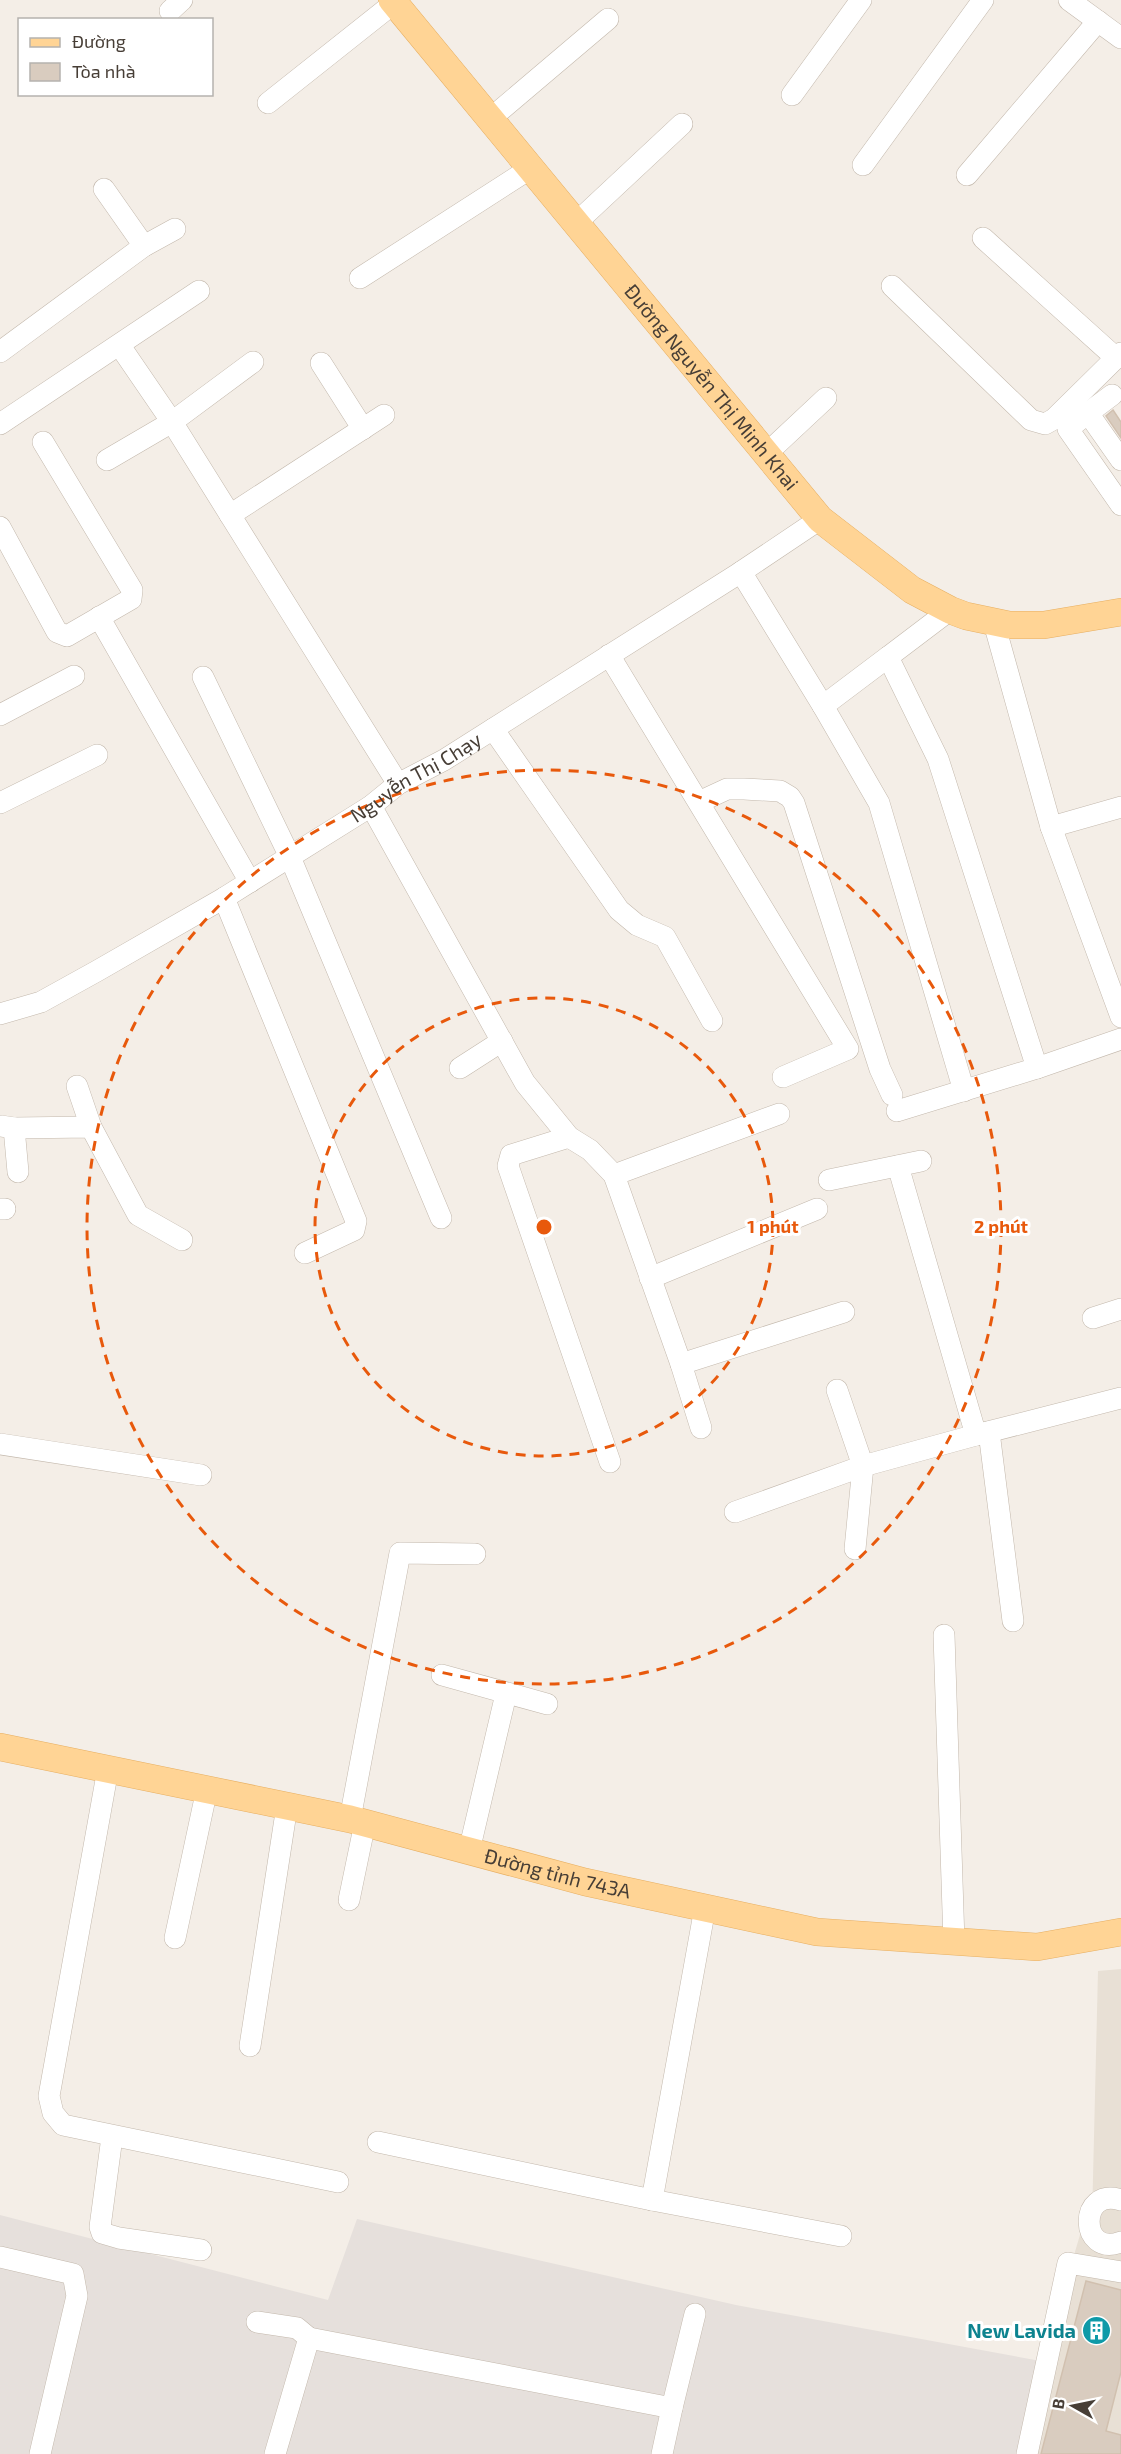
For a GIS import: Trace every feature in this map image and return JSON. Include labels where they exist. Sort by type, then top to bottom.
[{"type":"main road","name":"Đường Nguyễn Thị Minh Khai","points":[[393,2],[820,519],[912,590],[950,610],[1009,626],[1044,625],[1121,612]]},
{"type":"main road","name":"Đường tỉnh 743A","points":[[0,1747],[357,1821],[585,1882],[817,1932],[1037,1947],[1121,1932]]},
{"type":"street","points":[[792,95],[861,0]]},
{"type":"street","points":[[863,165],[983,0]]},
{"type":"street","points":[[268,103],[393,2]]},
{"type":"street","points":[[967,175],[1087,8],[1121,38]]},
{"type":"street","points":[[490,119],[608,19]]},
{"type":"street","points":[[576,223],[682,124]]},
{"type":"street","points":[[360,278],[531,168]]},
{"type":"street","points":[[104,189],[144,246]]},
{"type":"street","points":[[0,352],[144,246],[175,229]]},
{"type":"street","points":[[892,286],[1031,420],[1045,424],[1054,420],[1118,356],[983,238]]},
{"type":"street","points":[[0,424],[120,346],[199,291]]},
{"type":"street","points":[[120,346],[172,422],[398,784]]},
{"type":"street","points":[[107,460],[172,422],[254,362]]},
{"type":"street","points":[[321,363],[363,429]]},
{"type":"street","points":[[1118,397],[1088,413],[1068,429],[1121,505]]},
{"type":"street","points":[[765,455],[826,398]]},
{"type":"street","points":[[1088,413],[1121,460]]},
{"type":"street","points":[[230,515],[384,415]]},
{"type":"street","points":[[0,527],[57,632],[67,636],[131,599],[132,590],[43,442]]},
{"type":"street","name":"Nguyễn Thị Chạy","points":[[0,1014],[41,1002],[224,898],[371,806],[398,784],[444,760],[741,572],[820,519]]},
{"type":"street","points":[[741,572],[824,706],[879,803],[964,1091]]},
{"type":"street","points":[[824,706],[950,610]]},
{"type":"street","points":[[99,617],[250,882]]},
{"type":"street","points":[[994,623],[1051,827],[1121,1017]]},
{"type":"street","points":[[609,655],[848,1049]]},
{"type":"street","points":[[888,657],[938,759],[1037,1068]]},
{"type":"street","points":[[0,715],[74,676]]},
{"type":"street","points":[[204,677],[290,856],[441,1218]]},
{"type":"street","points":[[493,729],[619,910],[637,925],[665,937],[712,1021]]},
{"type":"street","points":[[0,803],[97,755]]},
{"type":"street","points":[[699,802],[727,789],[780,791],[790,797],[798,815],[880,1069],[895,1103],[964,1091],[1121,1039]]},
{"type":"street","points":[[371,806],[525,1083],[569,1137],[590,1150],[614,1175],[681,1364],[701,1428]]},
{"type":"street","points":[[1051,827],[1121,807]]},
{"type":"street","points":[[224,898],[356,1221],[354,1230],[305,1253]]},
{"type":"street","points":[[460,1068],[502,1041]]},
{"type":"street","points":[[783,1077],[871,1041]]},
{"type":"street","points":[[77,1086],[91,1127],[138,1215],[183,1240]]},
{"type":"street","points":[[614,1175],[779,1114]]},
{"type":"street","points":[[18,1172],[7,1127],[91,1127]]},
{"type":"street","points":[[569,1137],[511,1155],[508,1166],[610,1462]]},
{"type":"street","points":[[829,1180],[921,1161]]},
{"type":"street","points":[[898,1166],[983,1434],[1013,1621]]},
{"type":"street","points":[[650,1278],[817,1209]]},
{"type":"street","points":[[1093,1318],[1121,1310]]},
{"type":"street","points":[[681,1364],[844,1312]]},
{"type":"street","points":[[837,1390],[863,1466],[855,1549]]},
{"type":"street","points":[[735,1512],[863,1466],[1121,1398]]},
{"type":"street","points":[[0,1444],[201,1475]]},
{"type":"street","points":[[349,1900],[357,1821],[399,1553],[475,1554]]},
{"type":"street","points":[[944,1635],[954,1942]]},
{"type":"street","points":[[442,1675],[547,1704]]},
{"type":"street","points":[[469,1851],[506,1694]]},
{"type":"street","points":[[108,1769],[50,2096],[53,2113],[63,2126],[339,2182]]},
{"type":"street","points":[[175,1938],[207,1789]]},
{"type":"street","points":[[250,2046],[287,1806]]},
{"type":"street","points":[[652,2200],[705,1908]]},
{"type":"street","points":[[112,2137],[104,2185],[100,2227],[102,2233],[119,2238],[201,2250]]},
{"type":"street","points":[[378,2142],[652,2200],[841,2236]]},
{"type":"street","points":[[1121,2200],[1107,2198],[1094,2206],[1088,2220],[1092,2234],[1104,2244],[1121,2242]]},
{"type":"street","points":[[1027,2454],[1068,2263],[1071,2256],[1089,2243],[1092,2234]]},
{"type":"street","points":[[0,2257],[73,2274],[77,2296],[40,2454]]},
{"type":"street","points":[[1068,2263],[1121,2272]]},
{"type":"street","points":[[662,2454],[695,2314]]},
{"type":"street","points":[[256,2322],[297,2328],[309,2338],[672,2408]]},
{"type":"street","points":[[275,2454],[309,2338]]},
{"type":"shaded area","name":"New Lavida","points":[[1121,1969],[1121,2454],[1015,2454],[1085,2218],[1092,2219],[1098,1971]]},
{"type":"shaded area","points":[[0,2215],[328,2300],[357,2219],[736,2305],[1046,2362],[1029,2454],[0,2454]]},
{"type":"building","points":[[1113,410],[1121,422],[1121,438],[1106,416]]},
{"type":"building","name":"New Lavida","points":[[1086,2281],[1121,2290],[1121,2372],[1106,2431],[1121,2435],[1121,2454],[1041,2454]]},
{"type":"place","name":"New Lavida","points":[[1097,2331]]}]
